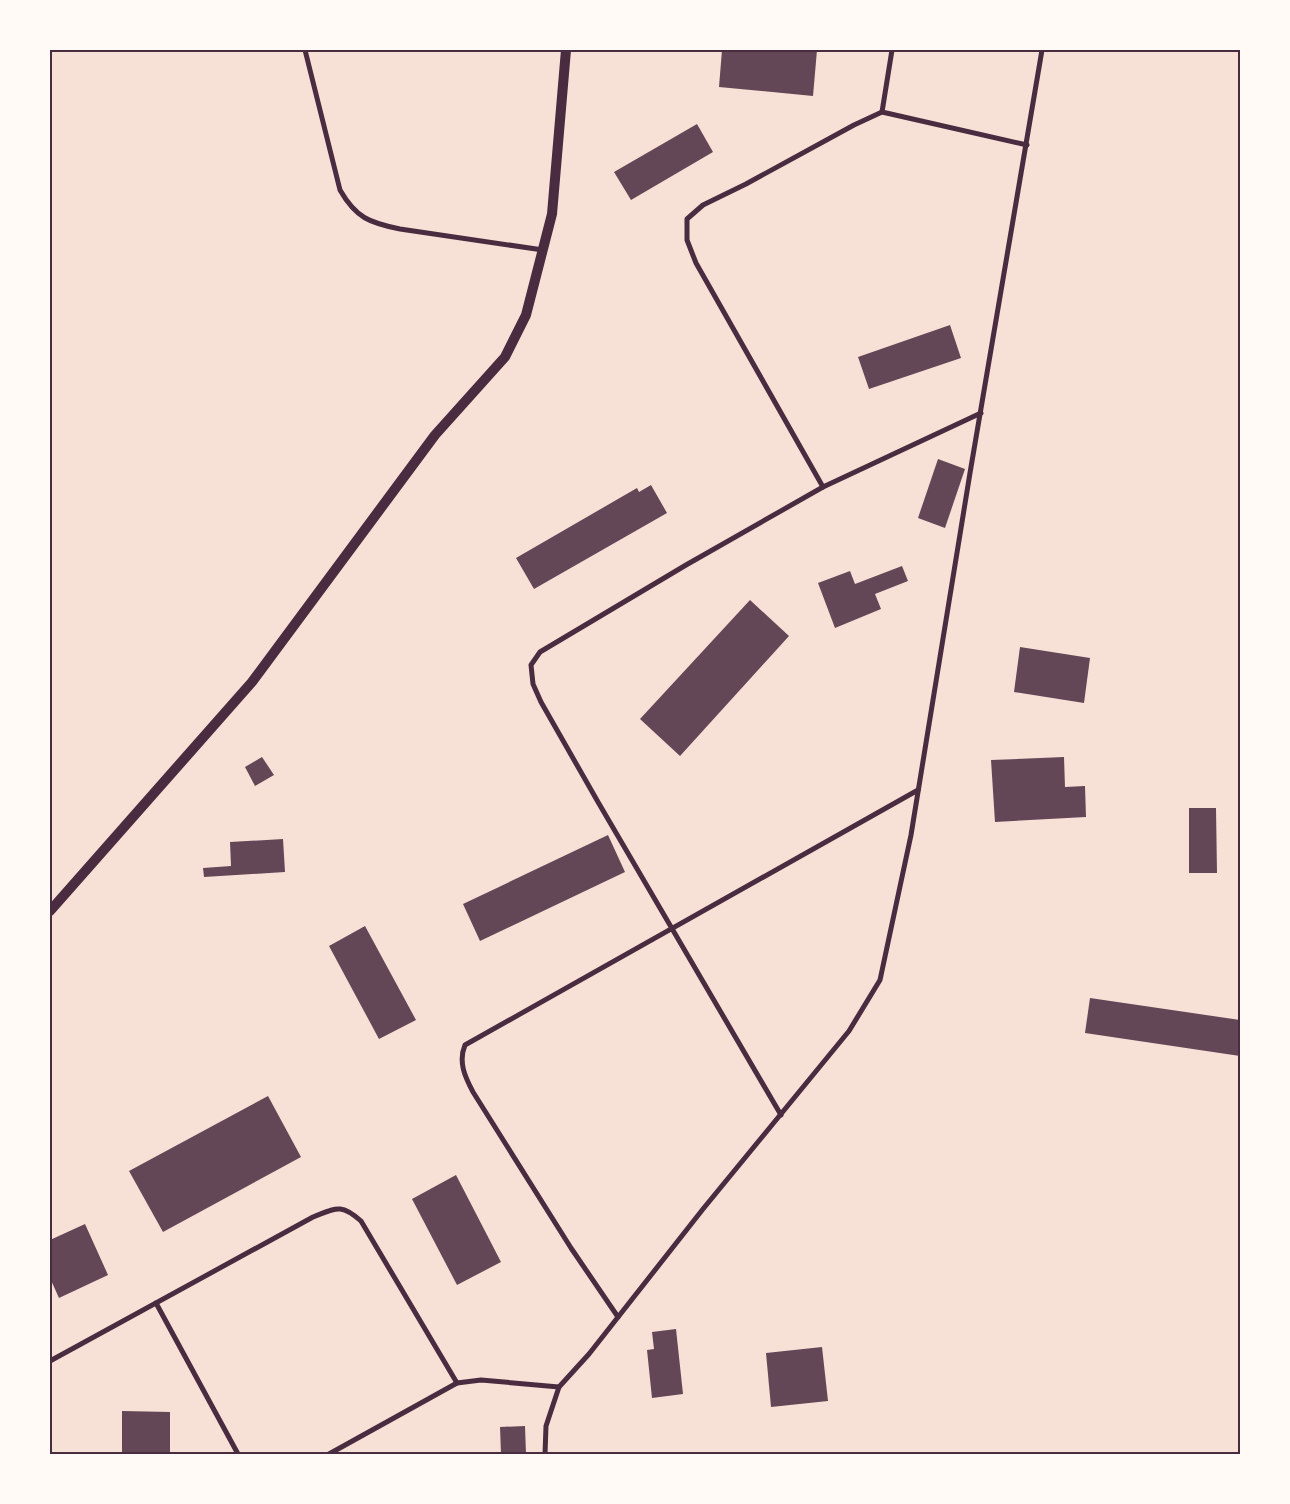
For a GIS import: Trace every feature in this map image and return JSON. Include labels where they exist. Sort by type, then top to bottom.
[{"type":"main road","points":[[50,911],[252,682],[435,435],[506,357],[526,315],[552,214],[566,50]]},
{"type":"street","points":[[305,50],[340,190],[349,206],[360,215],[378,224],[543,250]]},
{"type":"street","points":[[882,112],[892,50]]},
{"type":"street","points":[[545,1454],[546,1426],[559,1387],[590,1354],[703,1209],[849,1031],[880,980],[911,835],[1042,50]]},
{"type":"street","points":[[823,487],[696,263],[687,240],[687,219],[704,205],[882,112],[1027,145]]},
{"type":"street","points":[[781,1114],[542,702],[533,684],[531,665],[540,652],[686,565],[823,487],[981,413]]},
{"type":"street","points":[[618,1317],[571,1248],[464,1076],[462,1052],[465,1045],[918,790]]},
{"type":"street","points":[[50,1362],[313,1216],[334,1208],[349,1210],[361,1221],[457,1383]]},
{"type":"street","points":[[156,1302],[238,1454]]},
{"type":"street","points":[[329,1454],[457,1383],[481,1380],[559,1387]]},
{"type":"building","points":[[722,50],[817,50],[813,96],[719,87]]},
{"type":"building","points":[[697,124],[713,152],[631,200],[614,172]]},
{"type":"building","points":[[950,325],[961,358],[869,389],[858,357]]},
{"type":"building","points":[[938,459],[965,469],[945,528],[918,518]]},
{"type":"building","points":[[651,485],[667,513],[534,589],[516,558],[637,488],[639,492]]},
{"type":"building","points":[[902,566],[908,581],[875,594],[881,609],[835,628],[818,583],[850,571],[855,584]]},
{"type":"building","points":[[750,600],[789,636],[680,756],[640,719]]},
{"type":"building","points":[[1020,647],[1090,658],[1084,703],[1014,692]]},
{"type":"building","points":[[262,757],[274,775],[255,786],[245,767]]},
{"type":"building","points":[[1064,757],[1065,787],[1085,786],[1086,817],[995,822],[991,760]]},
{"type":"building","points":[[1189,808],[1216,808],[1217,873],[1189,873]]},
{"type":"building","points":[[608,835],[625,872],[480,941],[463,904]]},
{"type":"building","points":[[283,839],[285,872],[204,877],[203,868],[231,866],[230,842]]},
{"type":"building","points":[[365,926],[416,1020],[379,1039],[329,946]]},
{"type":"building","points":[[1090,998],[1240,1020],[1240,1056],[1085,1033]]},
{"type":"building","points":[[268,1096],[301,1157],[163,1232],[129,1171]]},
{"type":"building","points":[[456,1175],[501,1262],[457,1285],[412,1199]]},
{"type":"building","points":[[85,1224],[108,1275],[59,1298],[50,1278],[50,1240]]},
{"type":"building","points":[[676,1329],[683,1394],[652,1398],[647,1350],[654,1349],[652,1332]]},
{"type":"building","points":[[822,1347],[828,1401],[771,1407],[766,1353]]},
{"type":"building","points":[[122,1411],[170,1412],[170,1454],[122,1454]]},
{"type":"building","points":[[525,1426],[526,1454],[501,1454],[500,1427]]}]
